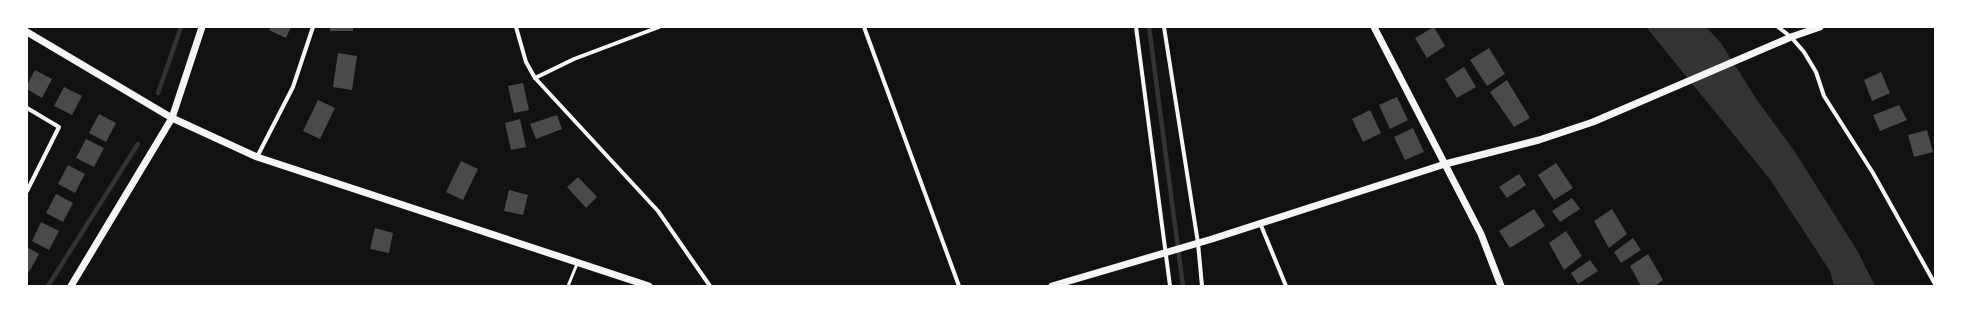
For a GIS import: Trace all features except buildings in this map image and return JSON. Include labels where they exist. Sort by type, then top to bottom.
[{"type":"street","points":[[71,286],[172,118],[202,27]]},
{"type":"street","points":[[257,157],[293,87],[313,27]]},
{"type":"street","points":[[516,27],[526,62],[535,78],[658,211],[710,286]]},
{"type":"street","points":[[535,78],[574,59],[659,27]]},
{"type":"street","points":[[864,27],[959,286]]},
{"type":"street","points":[[1136,27],[1169,251],[1170,286]]},
{"type":"street","points":[[1164,27],[1197,243],[1202,286]]},
{"type":"street","points":[[1374,27],[1481,234],[1501,286]]},
{"type":"street","points":[[1778,27],[1791,37],[1804,52],[1816,72],[1824,96],[1873,173],[1935,284]]},
{"type":"street","points":[[1052,286],[1197,243],[1445,164],[1539,140],[1592,122],[1791,37],[1820,27]]},
{"type":"street","points":[[27,32],[172,118],[257,157],[577,264],[649,286]]},
{"type":"street","points":[[27,108],[59,127],[27,192]]},
{"type":"street","points":[[27,179],[33,180]]},
{"type":"street","points":[[1260,223],[1286,286]]},
{"type":"lane","points":[[568,286],[577,264]]},
{"type":"shaded area","points":[[1646,27],[1706,27],[1721,43],[1757,100],[1795,152],[1858,252],[1875,286],[1834,286],[1830,271],[1769,178]]},
{"type":"waterway","points":[[158,93],[181,27]]},
{"type":"waterway","points":[[1149,27],[1183,286]]},
{"type":"waterway","points":[[48,286],[138,144]]}]
